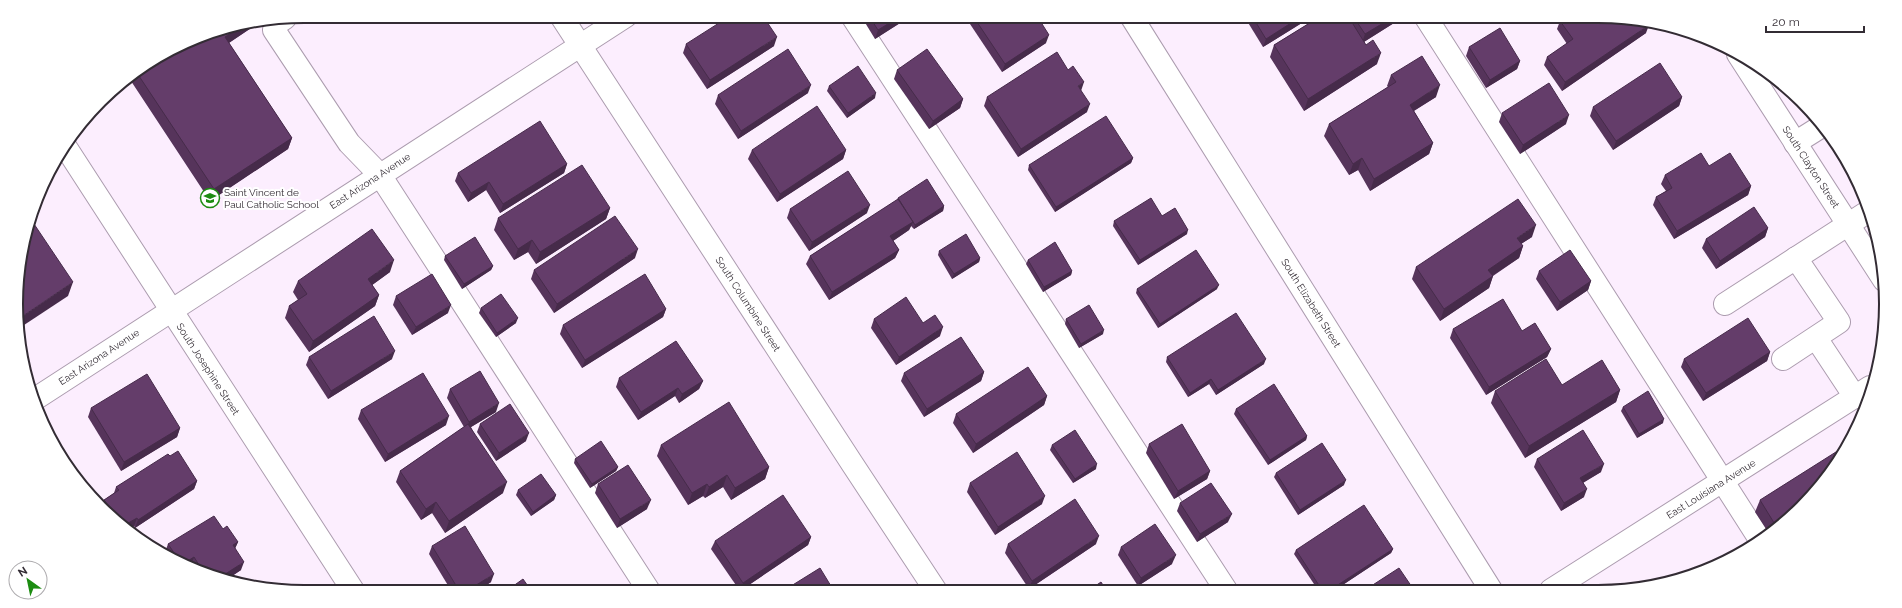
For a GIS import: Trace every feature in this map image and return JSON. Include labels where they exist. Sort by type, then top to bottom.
[{"type":"street","name":"South Columbine Street","points":[[566,23],[932,585]]},
{"type":"street","name":"East Arizona Avenue","points":[[39,396],[170,310],[615,23]]},
{"type":"street","points":[[857,23],[1223,585]]},
{"type":"street","name":"South Elizabeth Street","points":[[1135,23],[1488,585]]},
{"type":"street","points":[[1429,23],[1757,536]]},
{"type":"street","points":[[276,25],[274,30],[349,143],[380,175],[645,585]]},
{"type":"street","name":"South Clayton Street","points":[[1745,65],[1877,270]]},
{"type":"street","points":[[1795,143],[1817,129]]},
{"type":"street","name":"South Josephine Street","points":[[68,151],[349,585]]},
{"type":"street","points":[[1725,304],[1864,214]]},
{"type":"street","points":[[1783,359],[1839,322],[1796,258]]},
{"type":"street","points":[[1816,338],[1862,392]]},
{"type":"street","name":"East Louisiana Avenue","points":[[1559,585],[1723,482],[1862,392]]},
{"type":"building","points":[[719,23],[768,23],[777,37],[710,80],[686,44]]},
{"type":"building","points":[[874,23],[890,23],[878,30]]},
{"type":"building","points":[[978,23],[1041,23],[1049,35],[1005,64]]},
{"type":"building","points":[[1256,23],[1291,23],[1266,39]]},
{"type":"building","points":[[1310,23],[1352,23],[1366,45],[1373,40],[1381,53],[1308,99],[1274,45]]},
{"type":"building","points":[[1358,23],[1383,23],[1365,34]]},
{"type":"building","points":[[1561,23],[1598,23],[1646,27],[1565,82],[1547,57],[1573,39]]},
{"type":"building","points":[[1500,28],[1520,61],[1490,80],[1469,47]]},
{"type":"building","points":[[231,33],[225,37],[292,138],[214,189],[139,76],[163,61],[196,44]]},
{"type":"building","points":[[788,49],[811,85],[741,131],[718,95]]},
{"type":"building","points":[[927,49],[963,99],[933,121],[897,70]]},
{"type":"building","points":[[1057,52],[1068,70],[1073,66],[1084,82],[1078,86],[1090,104],[1021,149],[987,97]]},
{"type":"building","points":[[1422,56],[1440,85],[1410,105],[1433,143],[1374,179],[1362,158],[1353,164],[1329,124],[1396,82],[1391,75]]},
{"type":"building","points":[[1660,63],[1682,97],[1616,141],[1593,107]]},
{"type":"building","points":[[858,66],[876,93],[848,113],[829,86]]},
{"type":"building","points":[[1549,83],[1569,115],[1523,145],[1502,113]]},
{"type":"building","points":[[817,106],[846,150],[780,194],[752,150]]},
{"type":"building","points":[[1106,116],[1133,158],[1056,207],[1029,165]]},
{"type":"building","points":[[540,121],[567,164],[503,204],[489,182],[471,193],[458,173]]},
{"type":"building","points":[[1701,153],[1709,166],[1730,153],[1751,186],[1677,231],[1656,197],[1672,188],[1665,175]]},
{"type":"building","points":[[582,165],[610,208],[540,252],[532,240],[518,249],[498,218]]},
{"type":"building","points":[[848,171],[870,205],[812,242],[790,209]]},
{"type":"building","points":[[927,179],[944,206],[915,225],[898,198]]},
{"type":"building","points":[[1151,198],[1162,216],[1175,208],[1188,230],[1140,260],[1114,221]]},
{"type":"building","points":[[898,199],[913,222],[890,236],[899,250],[832,292],[810,256]]},
{"type":"building","points":[[1518,199],[1536,225],[1517,238],[1523,246],[1488,270],[1493,276],[1444,309],[1416,267]]},
{"type":"building","points":[[1754,207],[1768,228],[1720,261],[1706,239]]},
{"type":"building","points":[[615,216],[638,249],[557,304],[534,270]]},
{"type":"building","points":[[35,225],[73,282],[24,315],[25,267]]},
{"type":"building","points":[[372,229],[394,260],[368,279],[379,295],[313,341],[289,306],[307,294],[298,281]]},
{"type":"building","points":[[966,234],[980,258],[954,274],[939,251]]},
{"type":"building","points":[[475,237],[493,266],[464,284],[445,256]]},
{"type":"building","points":[[1055,242],[1072,271],[1044,287],[1028,260]]},
{"type":"building","points":[[1196,250],[1219,285],[1160,324],[1137,289]]},
{"type":"building","points":[[1570,250],[1591,281],[1560,302],[1539,271]]},
{"type":"building","points":[[432,274],[451,305],[416,327],[396,296]]},
{"type":"building","points":[[645,274],[666,309],[585,360],[563,325]]},
{"type":"building","points":[[501,294],[518,318],[497,333],[481,308]]},
{"type":"building","points":[[906,297],[923,323],[935,315],[943,327],[899,357],[874,319]]},
{"type":"building","points":[[1503,299],[1522,331],[1535,323],[1551,349],[1489,387],[1453,329]]},
{"type":"building","points":[[1089,305],[1104,330],[1081,344],[1066,319]]},
{"type":"building","points":[[1236,313],[1266,359],[1218,390],[1211,379],[1190,393],[1167,357]]},
{"type":"building","points":[[374,316],[395,351],[331,391],[309,357]]},
{"type":"building","points":[[1748,318],[1770,352],[1706,393],[1684,359]]},
{"type":"building","points":[[961,337],[984,372],[927,409],[904,373]]},
{"type":"building","points":[[676,341],[703,381],[682,394],[678,388],[641,412],[619,378]]},
{"type":"building","points":[[1546,359],[1562,385],[1602,360],[1620,390],[1529,446],[1495,391]]},
{"type":"building","points":[[1028,367],[1047,396],[976,444],[956,414]]},
{"type":"building","points":[[480,371],[499,403],[469,422],[450,389]]},
{"type":"building","points":[[423,373],[449,416],[388,454],[361,410]]},
{"type":"building","points":[[147,374],[180,428],[124,462],[91,408]]},
{"type":"building","points":[[1274,384],[1307,436],[1270,460],[1236,409]]},
{"type":"building","points":[[1648,391],[1664,419],[1639,434],[1623,407]]},
{"type":"building","points":[[729,402],[769,467],[735,488],[727,475],[709,487],[707,484],[692,493],[661,445]]},
{"type":"building","points":[[510,404],[529,433],[499,453],[480,424]]},
{"type":"building","points":[[468,424],[507,482],[449,521],[436,502],[426,509],[400,471]]},
{"type":"building","points":[[1182,424],[1210,471],[1178,491],[1149,444]]},
{"type":"building","points":[[1075,430],[1097,464],[1075,479],[1052,445]]},
{"type":"building","points":[[1583,430],[1604,464],[1580,478],[1587,489],[1564,503],[1537,459]]},
{"type":"building","points":[[601,441],[618,467],[592,484],[575,459]]},
{"type":"building","points":[[1322,443],[1346,480],[1300,510],[1276,473]]},
{"type":"building","points":[[178,451],[197,481],[138,520],[137,518],[128,523],[107,505],[104,500],[119,490],[116,487],[168,454],[170,456]]},
{"type":"building","points":[[1837,451],[1821,475],[1797,503],[1774,523],[1760,500]]},
{"type":"building","points":[[1017,452],[1045,496],[998,527],[970,483]]},
{"type":"building","points":[[628,465],[651,500],[620,519],[598,484]]},
{"type":"building","points":[[541,474],[556,495],[533,512],[518,490]]},
{"type":"building","points":[[1211,483],[1232,514],[1200,534],[1180,503]]},
{"type":"building","points":[[783,495],[811,537],[743,583],[715,541]]},
{"type":"building","points":[[1075,499],[1099,536],[1032,581],[1008,544]]},
{"type":"building","points":[[1364,505],[1393,549],[1338,585],[1319,585],[1296,550]]},
{"type":"building","points":[[214,516],[223,529],[227,526],[238,542],[233,545],[244,562],[226,574],[199,565],[194,557],[189,560],[180,556],[174,553],[168,544]]},
{"type":"building","points":[[1155,524],[1176,555],[1141,578],[1121,547]]},
{"type":"building","points":[[465,526],[494,574],[476,585],[456,585],[432,546]]},
{"type":"building","points":[[820,568],[830,585],[793,585]]},
{"type":"building","points":[[1399,568],[1411,585],[1373,585]]},
{"type":"building","points":[[523,579],[527,585],[515,585]]},
{"type":"place","name":"Saint Vincent de Paul Catholic School","points":[[210,198]]}]
